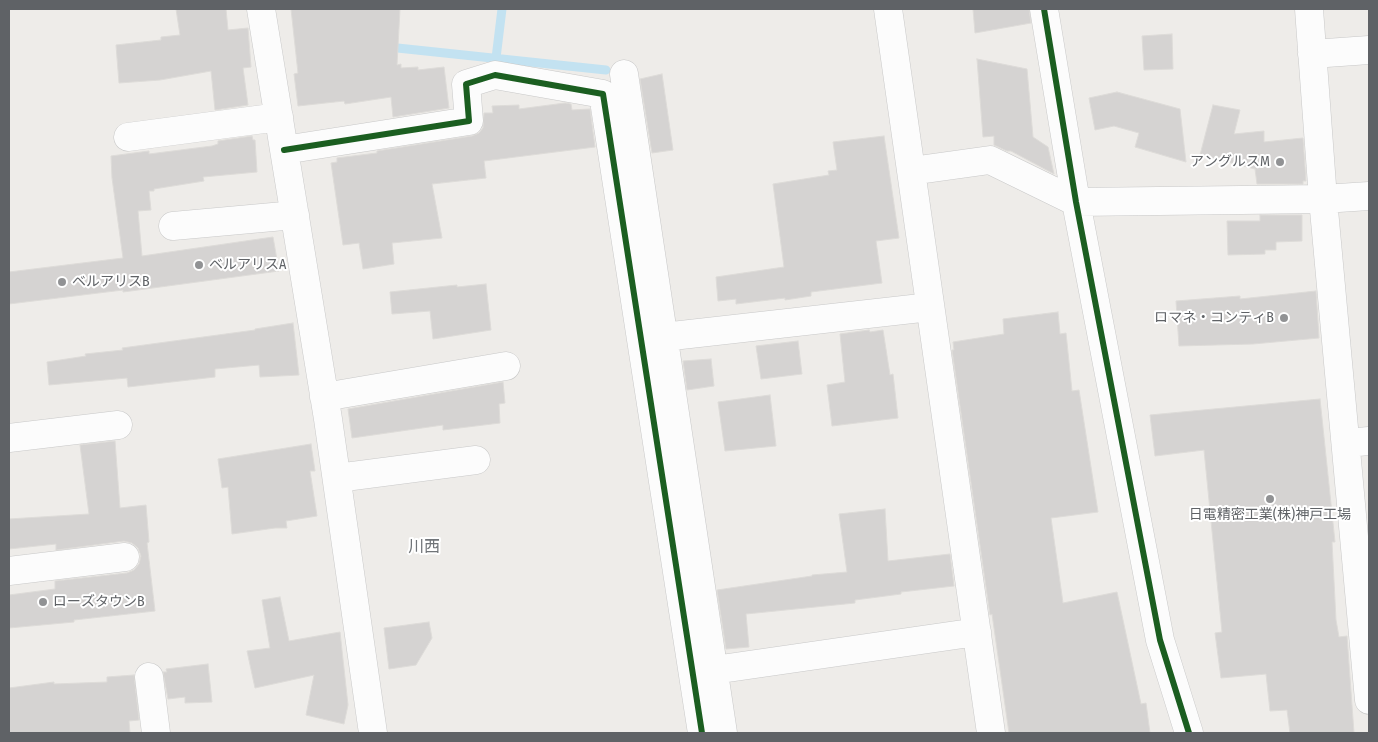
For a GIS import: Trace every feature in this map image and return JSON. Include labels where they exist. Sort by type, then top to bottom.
[{"type":"street","points":[[261,9],[337,478],[373,733]]},
{"type":"street","points":[[888,9],[991,733]]},
{"type":"street","points":[[1044,9],[1076,202],[1160,640],[1189,733]]},
{"type":"street","points":[[1309,9],[1324,199],[1358,442],[1369,700]]},
{"type":"street","points":[[1312,54],[1369,50]]},
{"type":"street","points":[[624,74],[723,733]]},
{"type":"street","points":[[284,150],[469,121],[466,84],[495,75],[603,94],[702,733]]},
{"type":"street","points":[[128,137],[278,117]]},
{"type":"street","points":[[911,171],[990,160],[1076,202],[1324,199],[1369,196]]},
{"type":"street","points":[[173,226],[295,215]]},
{"type":"street","points":[[663,337],[930,306]]},
{"type":"street","points":[[324,397],[506,366]]},
{"type":"street","points":[[9,438],[118,425]]},
{"type":"street","points":[[337,478],[476,460]]},
{"type":"street","points":[[9,571],[125,557]]},
{"type":"street","points":[[714,670],[976,632]]},
{"type":"street","points":[[150,677],[156,733]]},
{"type":"building","points":[[176,9],[226,9],[228,30],[248,28],[251,67],[243,68],[248,105],[215,110],[211,71],[160,80],[119,83],[116,45],[161,40],[161,37],[180,35]]},
{"type":"building","points":[[291,9],[400,9],[397,65],[401,64],[401,68],[418,67],[418,70],[444,67],[449,108],[393,117],[391,97],[345,104],[344,101],[298,106],[294,74],[298,73]]},
{"type":"building","points":[[973,9],[1029,9],[1031,23],[975,33]]},
{"type":"building","points":[[1172,34],[1173,69],[1144,70],[1142,36]]},
{"type":"building","points":[[977,59],[1027,69],[1033,137],[1048,147],[1054,174],[1011,151],[994,145],[994,136],[983,137]]},
{"type":"building","points":[[662,74],[673,150],[652,153],[640,79]]},
{"type":"building","points":[[1117,92],[1180,109],[1186,162],[1135,147],[1139,133],[1114,126],[1095,130],[1089,98]]},
{"type":"building","points":[[565,103],[571,104],[572,110],[590,109],[595,147],[484,161],[486,178],[432,184],[442,238],[392,243],[394,264],[363,269],[359,243],[343,245],[331,163],[337,162],[337,158],[472,136],[479,133],[483,128],[484,113],[493,113],[492,106],[519,105],[519,109]]},
{"type":"building","points":[[1213,105],[1240,110],[1234,134],[1264,131],[1264,142],[1303,138],[1306,181],[1303,181],[1303,184],[1257,184],[1255,169],[1200,155]]},
{"type":"building","points":[[252,136],[253,140],[255,140],[257,172],[203,177],[204,181],[149,191],[151,210],[138,211],[142,256],[273,237],[279,271],[123,292],[123,290],[9,304],[9,272],[123,258],[112,178],[111,156],[149,151],[149,154],[212,146],[218,144],[218,141]]},
{"type":"building","points":[[884,136],[899,238],[876,241],[882,283],[811,292],[811,296],[785,300],[785,298],[736,304],[736,299],[718,301],[716,277],[784,267],[773,184],[829,175],[828,171],[837,170],[833,142]]},
{"type":"building","points":[[1260,215],[1302,215],[1302,241],[1276,242],[1276,250],[1265,250],[1265,254],[1228,255],[1227,221],[1260,221]]},
{"type":"building","points":[[486,284],[491,330],[433,339],[430,311],[392,314],[390,292]]},
{"type":"building","points":[[1316,291],[1319,338],[1253,344],[1179,346],[1176,301],[1240,296],[1240,299]]},
{"type":"building","points":[[1058,312],[1060,334],[1066,333],[1072,391],[1079,390],[1098,512],[1051,518],[1063,603],[1117,592],[1141,704],[1146,703],[1150,733],[1009,733],[952,350],[954,350],[953,342],[1004,334],[1003,319]]},
{"type":"building","points":[[293,323],[299,375],[260,377],[259,365],[215,369],[215,377],[128,387],[127,378],[49,385],[47,362],[86,356],[85,354],[123,350],[122,348]]},
{"type":"building","points":[[869,330],[870,332],[883,330],[890,375],[893,374],[898,418],[832,426],[827,385],[845,382],[840,334]]},
{"type":"building","points":[[798,341],[802,374],[761,379],[756,346]]},
{"type":"building","points":[[711,359],[714,386],[687,390],[683,361]]},
{"type":"building","points":[[503,382],[505,403],[499,404],[500,423],[443,430],[443,425],[352,438],[348,409]]},
{"type":"building","points":[[770,395],[776,446],[725,451],[718,402]]},
{"type":"building","name":"日電精密工業(株)神戸工場","points":[[1320,399],[1335,542],[1332,542],[1336,620],[1339,637],[1347,636],[1354,733],[1290,733],[1287,710],[1270,711],[1266,674],[1221,678],[1215,633],[1222,632],[1204,450],[1155,456],[1150,415]]},
{"type":"building","points":[[115,441],[120,508],[146,505],[149,542],[147,543],[155,611],[74,620],[74,622],[9,628],[9,595],[55,589],[55,581],[127,573],[134,570],[139,564],[141,556],[138,548],[132,543],[124,541],[56,550],[56,544],[9,549],[9,519],[89,514],[80,445]]},
{"type":"building","points":[[311,444],[315,471],[310,471],[317,516],[286,521],[287,528],[232,534],[228,487],[222,488],[218,459]]},
{"type":"building","points":[[885,509],[888,561],[950,554],[954,586],[901,592],[901,594],[855,600],[855,603],[746,614],[749,647],[726,649],[717,590],[812,575],[847,572],[839,514]]},
{"type":"building","points":[[280,597],[289,641],[340,632],[348,705],[344,724],[306,715],[314,675],[255,688],[247,651],[270,648],[262,600]]},
{"type":"building","points":[[429,622],[432,638],[416,665],[389,669],[384,628]]},
{"type":"building","points":[[208,664],[212,702],[185,703],[185,697],[168,699],[163,672],[167,672],[166,669]]},
{"type":"building","points":[[134,675],[139,720],[129,721],[130,733],[9,733],[9,688],[54,682],[54,684],[107,682],[107,677]]},
{"type":"waterway","points":[[496,58],[502,9]]},
{"type":"waterway","points":[[388,47],[606,70]]},
{"type":"cycle path","points":[[1044,9],[1076,202],[1160,640],[1189,733]]},
{"type":"cycle path","points":[[284,150],[469,121],[466,84],[495,75],[603,94],[702,733]]},
{"type":"place","name":"アングルスM","points":[[1280,162]]},
{"type":"place","name":"ベルアリスA","points":[[199,265]]},
{"type":"place","name":"ベルアリスB","points":[[62,282]]},
{"type":"place","name":"ロマネ・コンティB","points":[[1284,318]]},
{"type":"place","name":"日電精密工業(株)神戸工場","points":[[1270,499]]},
{"type":"place","name":"ローズタウンB","points":[[43,602]]},
{"type":"district","name":"川西","points":[[424,548]]}]
